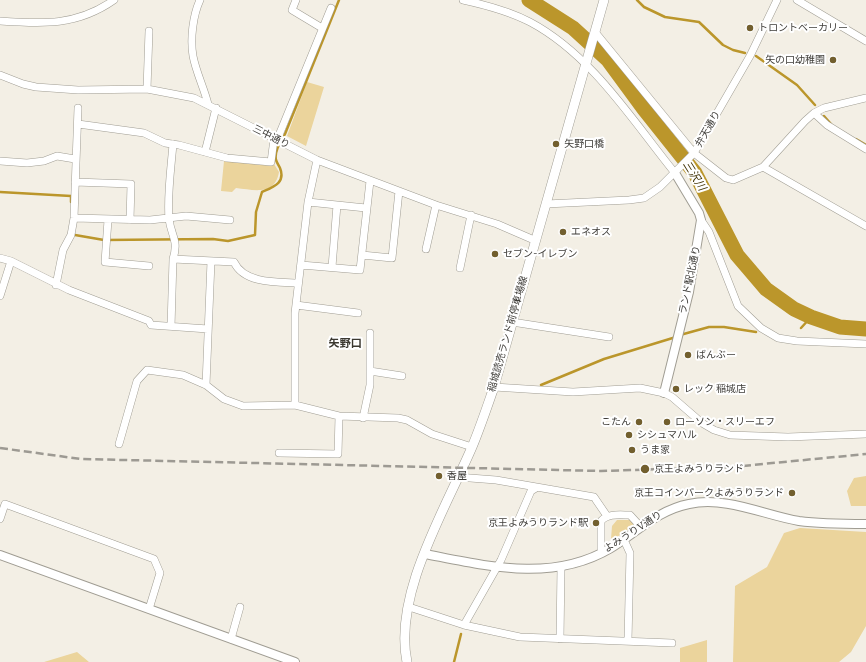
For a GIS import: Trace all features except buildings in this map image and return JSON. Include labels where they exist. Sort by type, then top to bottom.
[{"type":"main road","name":"稲城読売ランド前停車場線","points":[[407,662],[405,639],[409,607],[425,554],[457,477],[472,447],[494,387],[534,240],[546,204],[604,0]]},
{"type":"street","points":[[0,20],[47,23],[72,20],[99,11],[114,0]]},
{"type":"street","points":[[200,0],[195,13],[192,44],[193,56],[208,104]]},
{"type":"street","points":[[296,0],[292,10],[322,28]]},
{"type":"street","points":[[463,0],[506,11],[530,22],[557,39],[587,61],[675,173],[700,213],[701,220],[709,232],[738,306],[761,328],[778,338],[791,340],[866,344]]},
{"type":"street","name":"弁天通り","points":[[546,204],[629,200],[644,198],[653,193],[694,153],[750,56],[777,0]]},
{"type":"street","points":[[797,0],[866,41]]},
{"type":"street","points":[[78,124],[144,133],[172,144],[227,158],[271,162],[277,140],[331,8]]},
{"type":"street","points":[[147,89],[149,31]]},
{"type":"street","points":[[595,33],[694,153],[726,178],[733,180],[763,167],[814,113],[824,108],[866,98]]},
{"type":"street","name":"三中通り","points":[[0,75],[23,84],[36,87],[78,90],[147,89],[194,98],[317,160],[436,205],[471,215],[534,240]]},
{"type":"street","points":[[56,285],[63,250],[71,235],[74,218],[78,108]]},
{"type":"street","points":[[205,152],[216,108]]},
{"type":"street","points":[[814,113],[827,125],[866,149]]},
{"type":"street","points":[[171,327],[175,237],[169,219],[172,144]]},
{"type":"street","points":[[0,161],[27,163],[44,161],[57,156],[75,159]]},
{"type":"street","points":[[295,405],[294,332],[296,305],[308,202],[317,160]]},
{"type":"street","points":[[763,167],[866,226]]},
{"type":"street","points":[[301,264],[360,270],[370,181]]},
{"type":"street","points":[[75,182],[131,184],[130,220]]},
{"type":"street","points":[[362,255],[392,258],[399,191]]},
{"type":"street","points":[[308,202],[366,208]]},
{"type":"street","points":[[332,267],[337,205]]},
{"type":"street","points":[[426,249],[436,205]]},
{"type":"street","points":[[460,268],[471,215]]},
{"type":"street","points":[[74,218],[130,220],[169,219],[186,216],[230,220]]},
{"type":"street","points":[[108,220],[105,262],[149,266]]},
{"type":"street","name":"ランド駅北通り","points":[[664,393],[689,292],[701,220]]},
{"type":"street","points":[[0,258],[11,261],[56,285],[149,321],[151,325],[208,329]]},
{"type":"street","points":[[173,259],[234,262],[237,268],[258,280],[298,283]]},
{"type":"street","points":[[206,385],[212,260]]},
{"type":"street","points":[[0,296],[11,261]]},
{"type":"street","points":[[296,305],[358,313]]},
{"type":"street","points":[[512,322],[609,337]]},
{"type":"street","points":[[363,418],[370,385],[370,333]]},
{"type":"street","points":[[119,444],[137,381],[147,370],[183,375],[206,385],[224,399],[243,406],[295,405],[339,416],[407,420],[432,434],[472,447]]},
{"type":"street","points":[[370,371],[402,376]]},
{"type":"street","points":[[494,387],[573,392],[640,388],[664,393],[672,397],[702,423],[714,430],[730,435],[788,437],[866,434]]},
{"type":"street","points":[[279,453],[338,454],[339,416]]},
{"type":"street","points":[[457,477],[496,480],[594,497],[607,516]]},
{"type":"street","points":[[464,625],[497,567],[531,491],[536,488]]},
{"type":"street","name":"よみうりV通り","points":[[425,554],[497,567],[528,570],[561,567],[587,560],[603,552],[624,540],[667,510],[701,502],[727,504],[799,521],[866,524]]},
{"type":"street","points":[[0,519],[5,504],[154,559],[160,573],[149,609]]},
{"type":"street","points":[[603,552],[601,549],[601,521],[607,516],[630,515],[641,527]]},
{"type":"street","points":[[624,540],[629,547],[630,553],[628,642]]},
{"type":"street","points":[[0,555],[296,662]]},
{"type":"street","points":[[560,639],[561,567]]},
{"type":"street","points":[[231,639],[240,607]]},
{"type":"street","points":[[409,607],[464,625],[520,638],[672,643]]},
{"type":"shaded area","points":[[307,82],[324,87],[306,146],[287,136]]},
{"type":"shaded area","points":[[224,161],[272,166],[274,164],[279,172],[277,180],[273,185],[263,190],[236,188],[232,192],[221,191]]},
{"type":"shaded area","points":[[866,476],[866,506],[851,506],[847,491],[854,478]]},
{"type":"shaded area","points":[[617,520],[630,520],[634,525],[613,540],[611,539],[612,526]]},
{"type":"shaded area","points":[[800,528],[866,532],[866,626],[851,652],[839,662],[733,662],[735,586],[767,567],[784,533]]},
{"type":"shaded area","points":[[707,640],[707,662],[680,662],[680,648]]},
{"type":"shaded area","points":[[77,652],[89,662],[44,662]]},
{"type":"waterway","points":[[75,235],[104,240],[213,239],[228,241],[255,235],[256,212],[262,192],[280,181],[281,173],[276,160],[277,150],[285,134],[339,0]]},
{"type":"waterway","name":"三沢川","points":[[529,0],[573,28],[608,60],[644,109],[695,173],[737,255],[766,289],[794,309],[811,317],[840,327],[866,329]]},
{"type":"waterway","points":[[637,0],[644,7],[665,17],[699,22],[723,45],[733,50],[745,53]]},
{"type":"waterway","points":[[756,56],[797,85],[815,105]]},
{"type":"waterway","points":[[824,116],[831,124]]},
{"type":"waterway","points":[[856,139],[866,145]]},
{"type":"waterway","points":[[0,192],[71,196],[71,202]]},
{"type":"waterway","points":[[801,328],[811,317]]},
{"type":"waterway","points":[[680,335],[709,327],[724,327],[756,332]]},
{"type":"waterway","points":[[541,385],[604,359],[676,337]]},
{"type":"waterway","points":[[454,662],[461,634]]},
{"type":"railway","points":[[0,448],[81,459],[601,471],[732,467],[866,454]]},
{"type":"place","name":"トロントベーカリー","points":[[750,28]]},
{"type":"place","name":"矢の口幼稚園","points":[[833,60]]},
{"type":"place","name":"矢野口橋","points":[[556,144]]},
{"type":"place","name":"エネオス","points":[[563,232]]},
{"type":"place","name":"セブン-イレブン","points":[[495,254]]},
{"type":"place","name":"ばんぶー","points":[[688,355]]},
{"type":"place","name":"レック 稲城店","points":[[676,389]]},
{"type":"place","name":"こたん","points":[[639,422]]},
{"type":"place","name":"ローソン・スリーエフ","points":[[667,422]]},
{"type":"place","name":"シシュマハル","points":[[629,435]]},
{"type":"place","name":"うま家","points":[[632,450]]},
{"type":"place","name":"京王よみうりランド","points":[[645,469]]},
{"type":"place","name":"香屋","points":[[439,476]]},
{"type":"place","name":"京王コインパークよみうりランド","points":[[792,493]]},
{"type":"place","name":"京王よみうりランド駅","points":[[596,523]]},
{"type":"district","name":"矢野口","points":[[345,344]]}]
